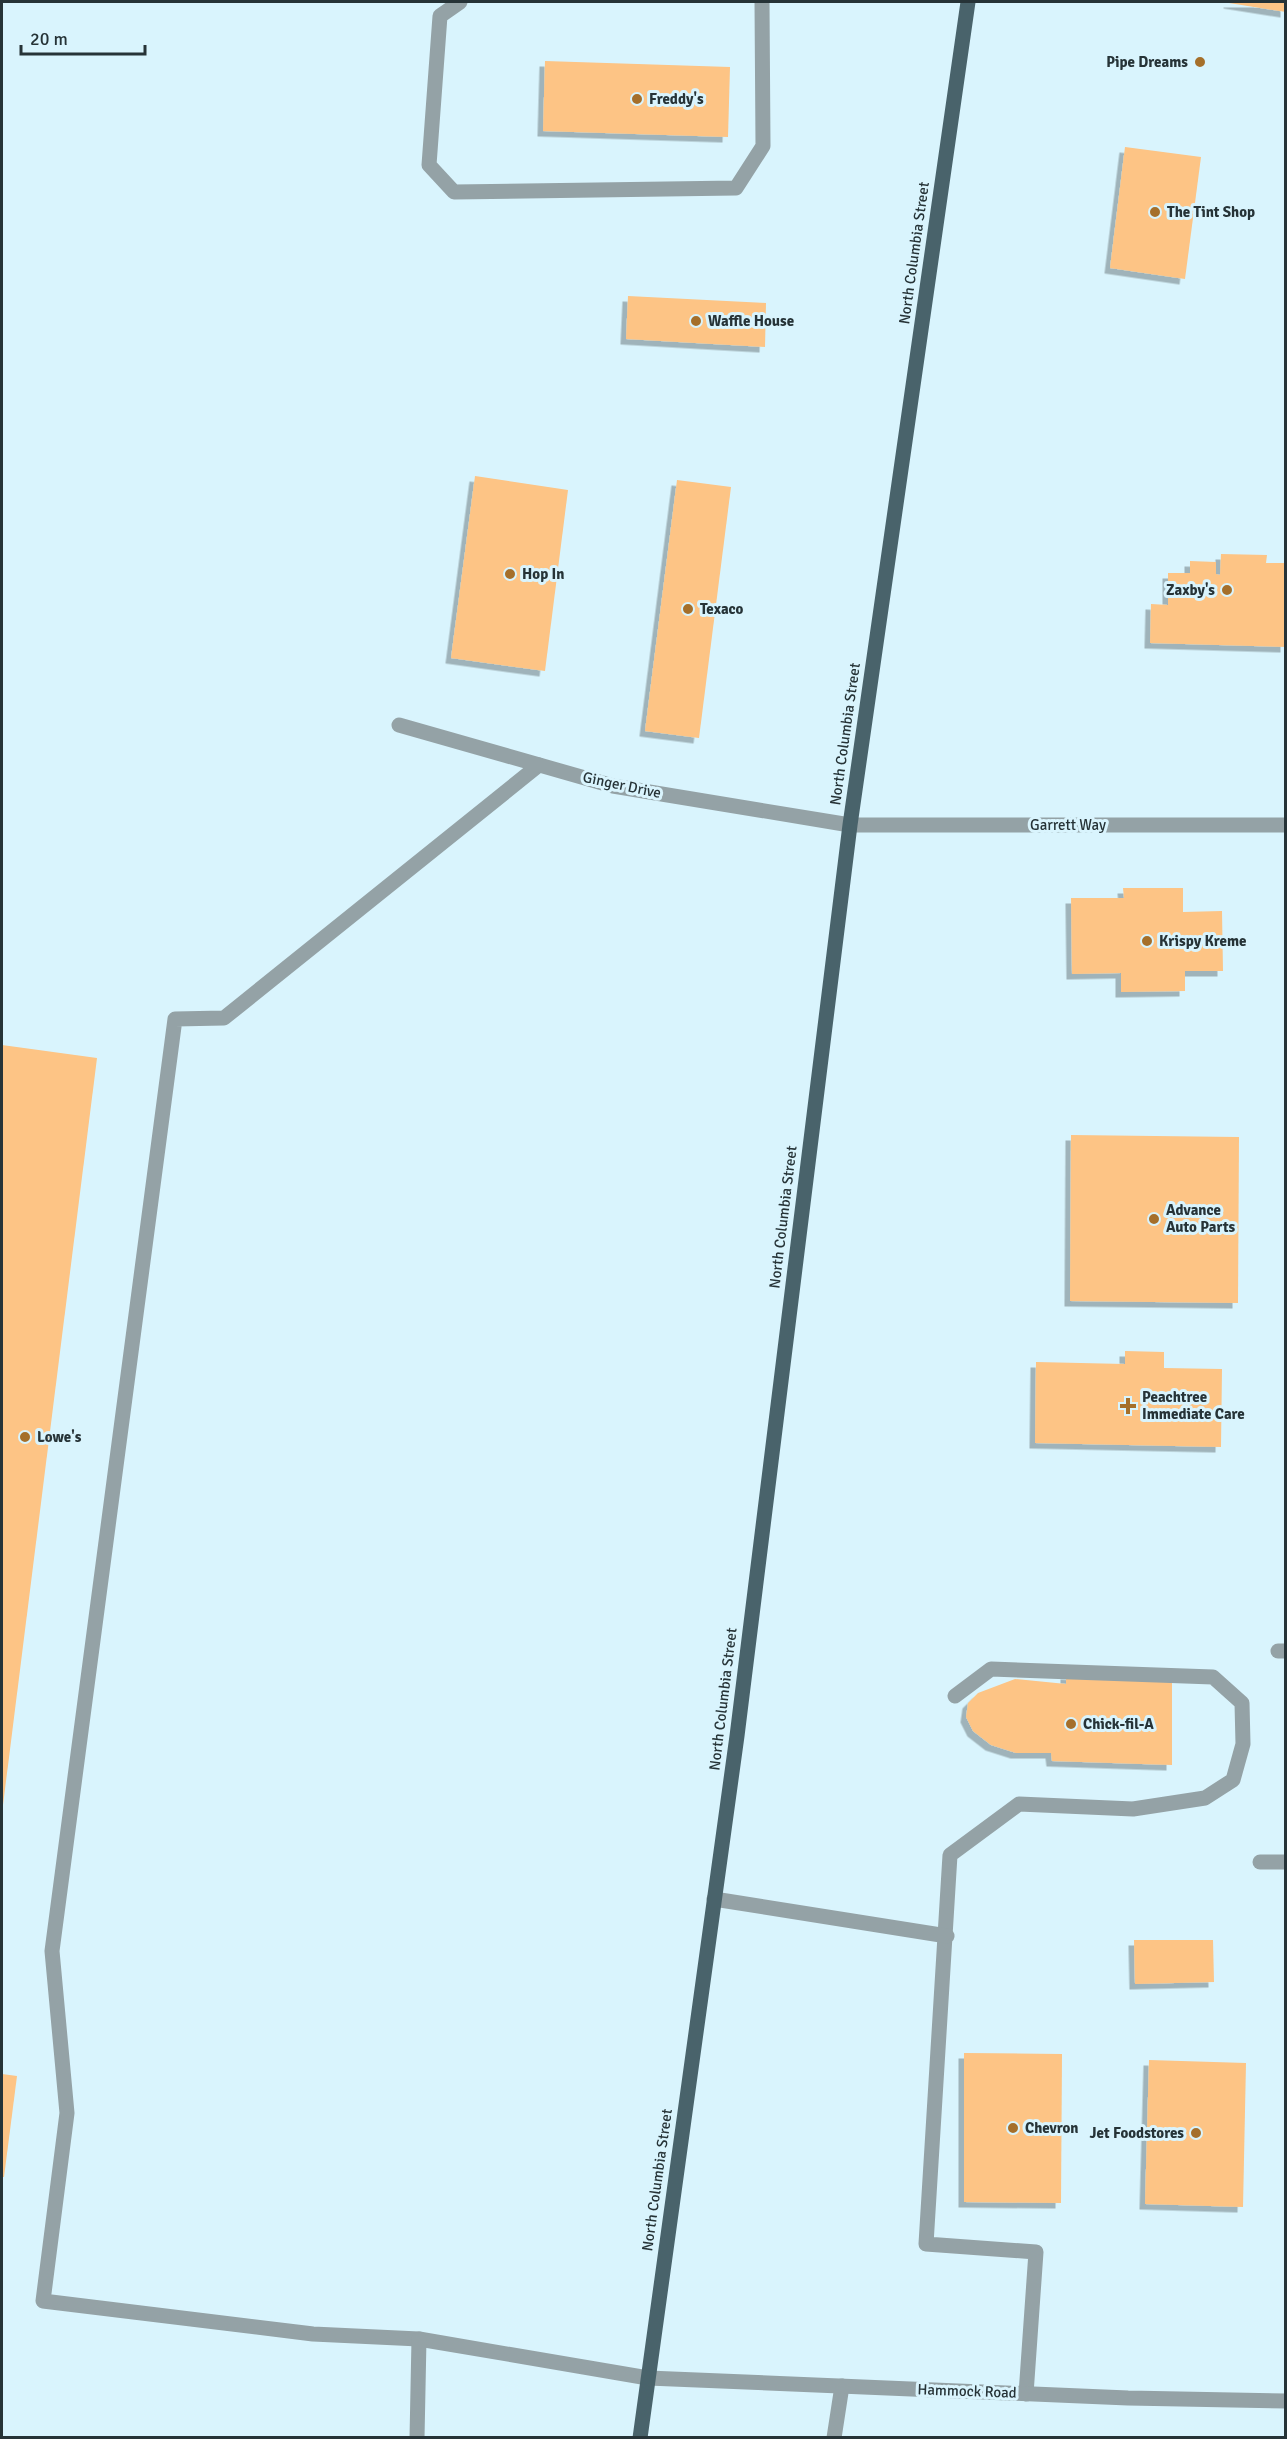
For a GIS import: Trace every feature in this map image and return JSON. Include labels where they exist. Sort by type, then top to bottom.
[{"type":"main road","name":"North Columbia Street","points":[[640,2438],[738,1724],[850,825],[968,2]]},
{"type":"street","points":[[460,2],[440,16],[429,165],[454,192],[736,188],[763,146],[762,2]]},
{"type":"street","name":"Ginger Drive","points":[[399,725],[613,786],[850,825]]},
{"type":"street","name":"Hammock Road","points":[[539,765],[224,1018],[175,1019],[52,1951],[67,2113],[43,2301],[313,2334],[419,2339],[648,2378],[1026,2394],[1286,2401]]},
{"type":"street","name":"Garrett Way","points":[[850,825],[1286,825]]},
{"type":"street","points":[[955,1696],[991,1669],[1213,1677],[1242,1702],[1243,1744],[1233,1780],[1205,1798],[1133,1809],[1019,1804],[950,1855],[926,2244],[1036,2252],[1026,2394]]},
{"type":"street","points":[[1260,1862],[1286,1862]]},
{"type":"street","points":[[714,1899],[946,1936]]},
{"type":"street","points":[[417,2438],[419,2339]]},
{"type":"street","points":[[834,2438],[843,2386]]},
{"type":"building","points":[[1286,2],[1286,12],[1229,3]]},
{"type":"building","name":"Freddy's","points":[[545,61],[730,67],[728,137],[543,131]]},
{"type":"building","name":"The Tint Shop","points":[[1125,147],[1201,157],[1185,279],[1110,268]]},
{"type":"building","name":"Waffle House","points":[[628,296],[766,303],[765,347],[626,339]]},
{"type":"building","name":"Hop In","points":[[475,476],[568,490],[545,671],[451,658]]},
{"type":"building","name":"Texaco","points":[[677,480],[731,487],[699,738],[645,731]]},
{"type":"building","name":"Zaxby's","points":[[1221,554],[1267,555],[1266,563],[1286,563],[1286,647],[1150,643],[1151,604],[1168,605],[1168,573],[1190,573],[1190,561],[1216,562],[1216,574],[1220,575]]},
{"type":"building","name":"Krispy Kreme","points":[[1123,888],[1183,888],[1183,912],[1222,911],[1223,971],[1185,971],[1185,991],[1121,992],[1121,973],[1072,974],[1071,898],[1124,898]]},
{"type":"building","name":"Lowe's","points":[[2,1045],[97,1058],[3,1805],[2,1805]]},
{"type":"building","name":"Advance Auto Parts","points":[[1071,1135],[1239,1137],[1238,1303],[1070,1301]]},
{"type":"building","name":"Peachtree Immediate Care","points":[[1125,1351],[1164,1352],[1164,1368],[1222,1369],[1221,1447],[1035,1443],[1036,1362],[1125,1364]]},
{"type":"building","name":"Chick-fil-A","points":[[1066,1674],[1172,1680],[1172,1765],[1052,1761],[1051,1753],[1016,1753],[991,1745],[973,1731],[966,1717],[968,1703],[978,1693],[1015,1679],[1066,1684]]},
{"type":"building","points":[[1134,1940],[1213,1940],[1214,1982],[1135,1984]]},
{"type":"building","name":"Chevron","points":[[964,2053],[1062,2054],[1061,2203],[964,2202]]},
{"type":"building","name":"Jet Foodstores","points":[[1149,2060],[1246,2063],[1243,2207],[1145,2204]]},
{"type":"building","points":[[2,2074],[17,2076],[4,2177],[2,2177]]},
{"type":"place","name":"Pipe Dreams","points":[[1200,62]]},
{"type":"place","name":"Freddy's","points":[[637,99]]},
{"type":"place","name":"The Tint Shop","points":[[1155,212]]},
{"type":"place","name":"Waffle House","points":[[696,321]]},
{"type":"place","name":"Hop In","points":[[510,574]]},
{"type":"place","name":"Zaxby's","points":[[1227,590]]},
{"type":"place","name":"Texaco","points":[[688,609]]},
{"type":"place","name":"Krispy Kreme","points":[[1147,941]]},
{"type":"place","name":"Advance Auto Parts","points":[[1154,1219]]},
{"type":"place","name":"Peachtree Immediate Care","points":[[1128,1406]]},
{"type":"place","name":"Lowe's","points":[[25,1437]]},
{"type":"place","name":"Chick-fil-A","points":[[1071,1724]]},
{"type":"place","name":"Chevron","points":[[1013,2128]]},
{"type":"place","name":"Jet Foodstores","points":[[1196,2133]]}]
